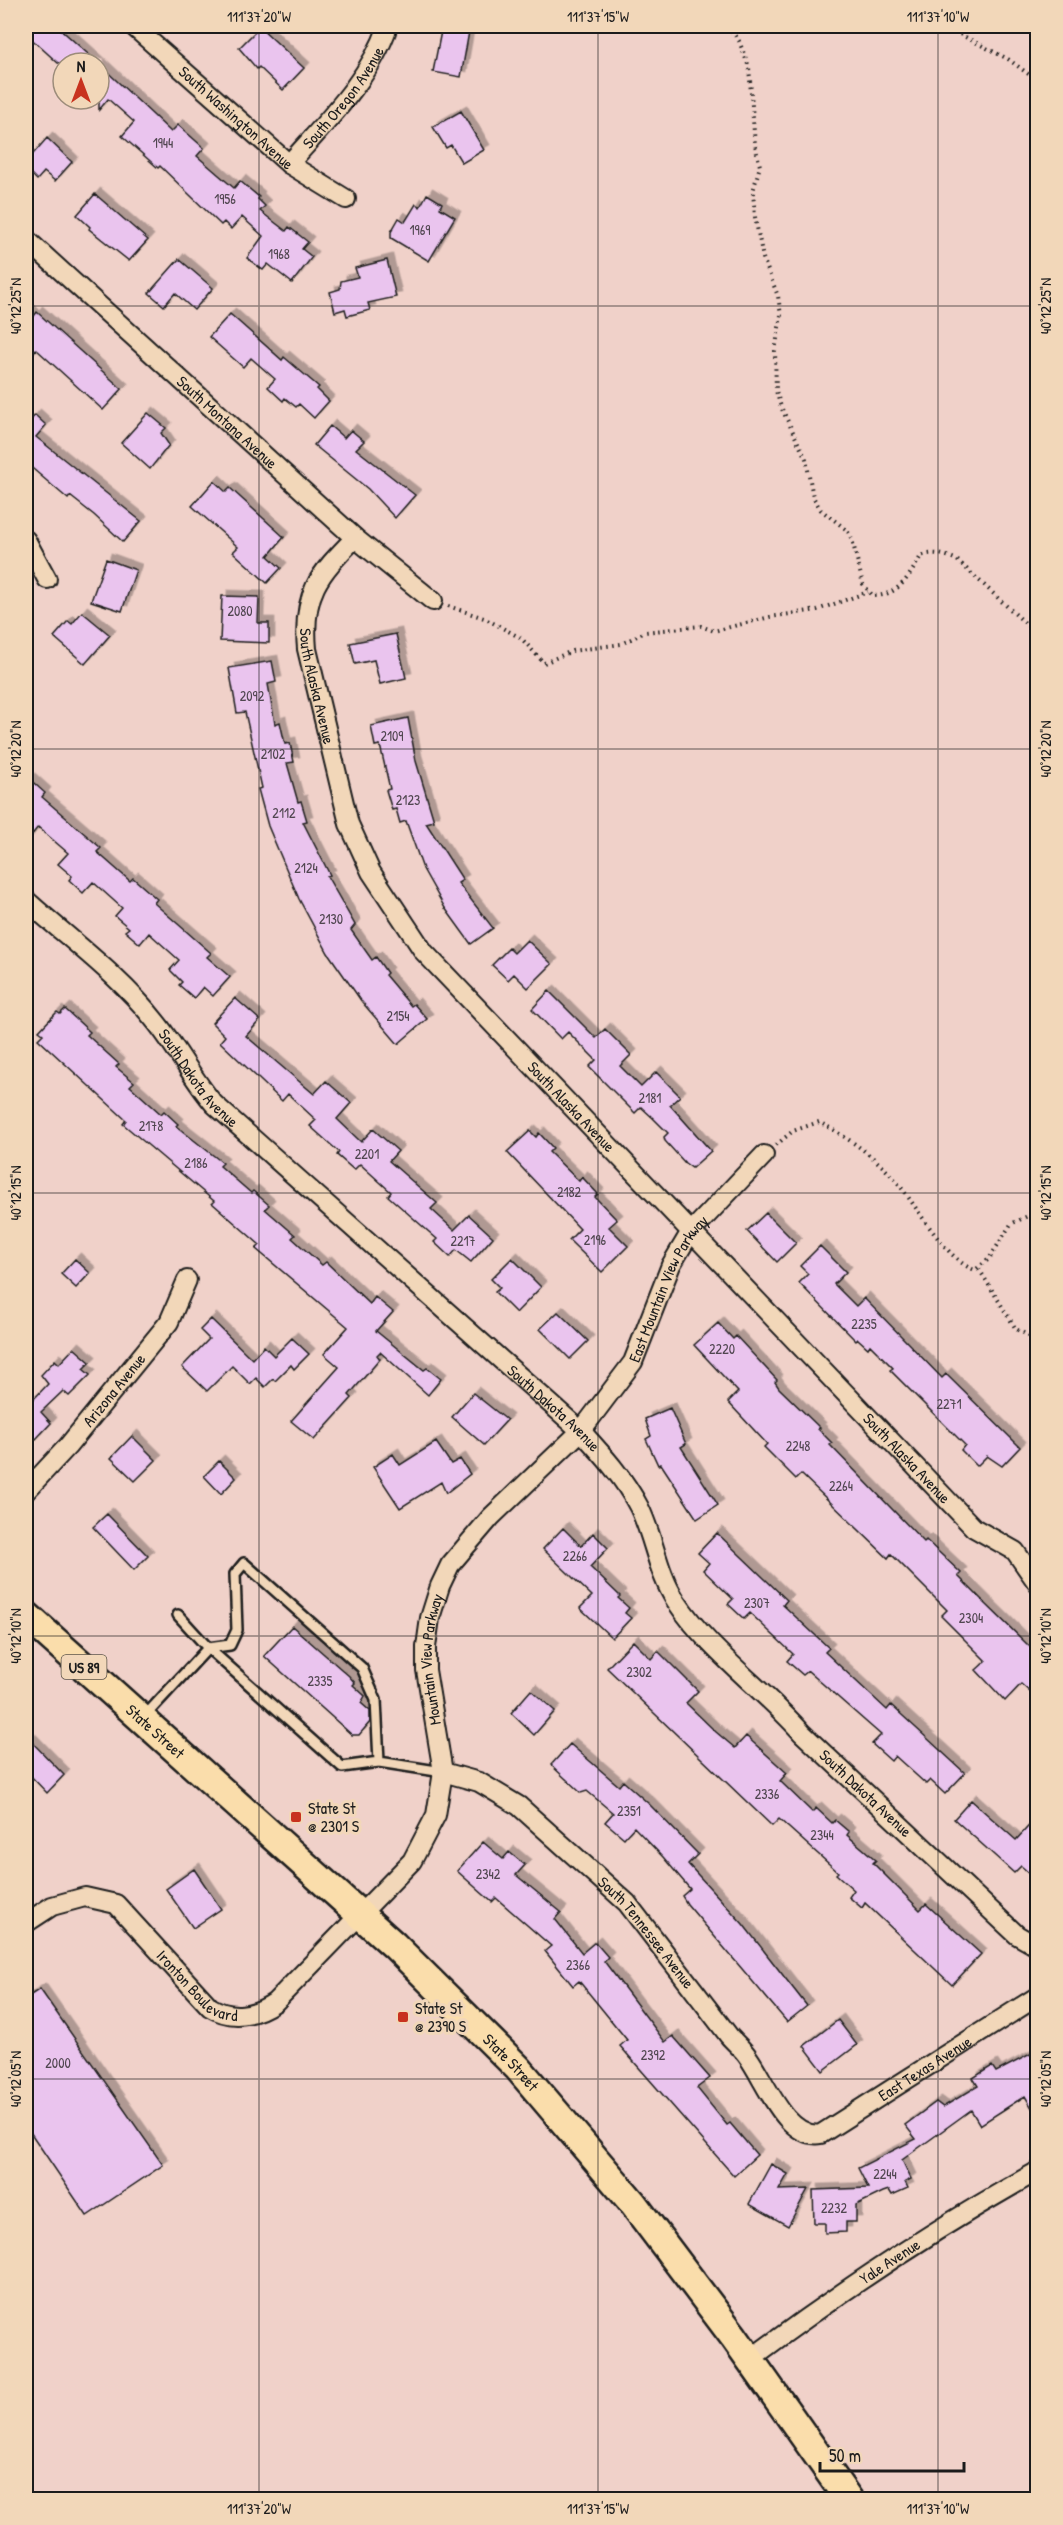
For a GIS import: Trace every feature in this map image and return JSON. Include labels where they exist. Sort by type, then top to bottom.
[{"type":"main road","name":"State Street","points":[[26,1615],[362,1915],[450,1998],[518,2068],[577,2134],[632,2202],[849,2499]]},
{"type":"street","name":"South Washington Avenue","points":[[134,26],[289,164],[346,199]]},
{"type":"street","name":"South Oregon Avenue","points":[[289,164],[358,82],[381,45],[388,26]]},
{"type":"street","name":"South Montana Avenue","points":[[26,239],[355,538],[434,601]]},
{"type":"street","name":"South Alaska Avenue","points":[[355,538],[320,575],[307,605],[304,625],[307,649],[349,824],[377,881],[424,952],[974,1528],[1015,1551],[1038,1584]]},
{"type":"street","points":[[26,540],[47,579]]},
{"type":"street","name":"South Dakota Avenue","points":[[26,900],[157,1022],[196,1083],[214,1104],[581,1431],[619,1473],[635,1500],[648,1532],[654,1555],[674,1598],[688,1619],[778,1706],[802,1733],[1017,1935],[1038,1947]]},
{"type":"street","name":"East Mountain View Parkway","points":[[581,1431],[633,1362],[671,1265],[690,1233],[764,1155]]},
{"type":"street","name":"Arizona Avenue","points":[[26,1491],[68,1446],[169,1322],[187,1280]]},
{"type":"street","name":"Mountain View Parkway","points":[[362,1915],[412,1861],[436,1815],[444,1772],[426,1670],[430,1618],[440,1586],[450,1565],[467,1542],[581,1431]]},
{"type":"street","name":"South Tennessee Avenue","points":[[444,1772],[479,1782],[519,1806],[627,1903],[729,2036],[747,2055],[778,2106],[797,2129],[810,2135]]},
{"type":"street","name":"Ironton Boulevard","points":[[26,1923],[52,1906],[85,1896],[116,1904],[210,2007],[223,2015],[242,2015],[263,2010],[275,2002],[362,1915]]},
{"type":"street","name":"East Texas Avenue","points":[[810,2135],[821,2134],[1038,1996]]},
{"type":"street","name":"Yale Avenue","points":[[749,2360],[820,2306],[980,2203],[1038,2171]]},
{"type":"lane","points":[[142,1719],[208,1648],[230,1646],[237,1630],[235,1574],[244,1563],[362,1668],[376,1700],[379,1762]]},
{"type":"lane","points":[[178,1615],[208,1648],[342,1767],[379,1762],[444,1772]]},
{"type":"path","points":[[728,26],[739,41],[748,67],[755,145],[760,166],[753,191],[755,217],[763,258],[778,296],[781,315],[775,351],[776,391],[781,407],[806,459],[813,497],[821,510],[847,530],[852,539],[863,584],[873,596],[890,593],[903,584],[921,556],[932,553],[946,555],[957,560],[1038,635]]},
{"type":"path","points":[[944,26],[1008,59],[1038,81]]},
{"type":"path","points":[[434,601],[484,618],[521,638],[544,663],[572,651],[621,644],[645,632],[701,626],[714,631],[770,617],[817,610],[868,592]]},
{"type":"path","points":[[764,1155],[793,1131],[819,1122],[869,1154],[891,1175],[937,1237],[967,1268],[979,1269]]},
{"type":"path","points":[[979,1269],[999,1246],[1011,1224],[1038,1211]]},
{"type":"path","points":[[979,1269],[1016,1329],[1038,1341]]},
{"type":"building","points":[[26,26],[57,26],[85,51],[51,51],[51,57],[26,34]]},
{"type":"building","points":[[442,26],[470,26],[461,77],[433,72]]},
{"type":"building","points":[[260,27],[304,68],[283,90],[259,67],[257,69],[239,48]]},
{"type":"building","points":[[111,75],[171,132],[178,125],[204,148],[197,156],[234,188],[240,181],[259,197],[258,199],[265,206],[260,211],[286,231],[289,227],[308,242],[302,249],[312,257],[292,283],[268,264],[263,270],[247,258],[263,236],[242,217],[231,229],[224,222],[221,225],[160,166],[158,168],[122,136],[134,122],[111,102]]},
{"type":"building","points":[[461,111],[484,150],[462,163],[451,145],[446,148],[433,127]]},
{"type":"building","points":[[47,138],[72,162],[55,181],[44,172],[37,180],[26,169],[26,162]]},
{"type":"building","points":[[95,194],[148,240],[129,261],[89,229],[90,227],[77,215]]},
{"type":"building","points":[[427,194],[442,203],[440,208],[455,217],[429,261],[391,238],[391,232],[399,218],[405,222],[416,204],[420,207]]},
{"type":"building","points":[[179,259],[213,288],[194,310],[175,293],[164,306],[149,293]]},
{"type":"building","points":[[387,260],[396,297],[368,303],[370,310],[347,316],[345,309],[335,312],[330,292],[340,289],[341,281],[358,277],[355,268]]},
{"type":"building","points":[[26,308],[34,316],[37,312],[122,389],[103,410],[36,349],[26,361]]},
{"type":"building","points":[[230,314],[282,360],[284,357],[319,387],[317,389],[329,401],[314,418],[299,404],[296,407],[285,398],[283,401],[268,387],[275,379],[251,358],[243,367],[209,337]]},
{"type":"building","points":[[148,413],[166,428],[161,433],[169,445],[150,469],[121,443]]},
{"type":"building","points":[[35,415],[46,425],[36,437],[141,521],[123,542],[94,515],[70,496],[68,499],[26,463],[26,426]]},
{"type":"building","points":[[330,426],[344,438],[351,430],[364,441],[356,449],[415,495],[395,518],[368,489],[314,445]]},
{"type":"building","points":[[214,481],[226,492],[230,488],[284,537],[268,556],[281,568],[267,583],[233,552],[238,547],[192,506]]},
{"type":"building","points":[[106,559],[136,570],[122,611],[91,601]]},
{"type":"building","points":[[222,596],[259,597],[258,623],[269,623],[269,643],[220,641]]},
{"type":"building","points":[[82,612],[110,635],[85,664],[54,637],[68,621],[72,624]]},
{"type":"building","points":[[396,634],[406,678],[380,684],[374,660],[355,664],[350,643]]},
{"type":"building","points":[[272,661],[276,682],[268,684],[275,724],[280,722],[285,744],[290,743],[294,762],[287,763],[298,802],[301,801],[307,821],[303,822],[330,875],[327,876],[355,925],[351,930],[372,960],[376,957],[387,973],[385,975],[411,1006],[414,1004],[427,1019],[398,1044],[362,1002],[328,953],[299,899],[268,826],[258,789],[262,788],[245,712],[237,713],[229,668]]},
{"type":"building","points":[[408,718],[416,761],[434,821],[426,823],[463,880],[458,883],[493,928],[471,944],[445,908],[423,869],[406,821],[400,823],[396,809],[392,810],[386,790],[390,789],[380,745],[375,746],[371,726]]},
{"type":"building","points":[[26,776],[45,793],[42,797],[101,848],[97,852],[130,881],[133,878],[157,899],[154,903],[211,953],[207,957],[230,977],[213,996],[203,987],[194,998],[179,985],[182,982],[170,970],[179,960],[149,933],[140,944],[125,931],[129,928],[115,916],[122,908],[93,882],[83,893],[69,880],[72,876],[58,864],[68,853],[38,827],[26,842]]},
{"type":"building","points":[[527,940],[552,964],[528,988],[514,974],[508,980],[492,965],[509,948],[514,953]]},
{"type":"building","points":[[549,991],[596,1038],[605,1029],[631,1055],[620,1066],[641,1087],[656,1072],[680,1096],[670,1105],[711,1151],[692,1168],[685,1163],[665,1141],[664,1137],[668,1133],[653,1118],[641,1107],[635,1113],[589,1067],[596,1060],[568,1032],[561,1039],[532,1009]]},
{"type":"building","points":[[235,998],[260,1020],[246,1036],[314,1094],[326,1081],[351,1103],[337,1119],[361,1142],[373,1129],[398,1151],[389,1161],[437,1203],[431,1209],[454,1230],[469,1215],[493,1237],[471,1262],[456,1250],[450,1257],[434,1242],[437,1239],[388,1196],[391,1192],[360,1164],[354,1170],[337,1155],[339,1152],[310,1126],[316,1120],[288,1094],[282,1101],[220,1042],[225,1036],[212,1023]]},
{"type":"building","points":[[65,1009],[90,1032],[87,1035],[119,1064],[116,1067],[134,1082],[130,1086],[161,1114],[164,1111],[178,1124],[176,1126],[223,1163],[220,1166],[251,1193],[253,1191],[269,1205],[265,1209],[295,1235],[292,1238],[322,1265],[326,1262],[370,1304],[375,1297],[393,1312],[376,1331],[424,1370],[427,1368],[441,1379],[428,1395],[380,1352],[377,1355],[380,1359],[349,1395],[352,1398],[314,1440],[291,1421],[339,1367],[324,1354],[348,1327],[256,1249],[260,1245],[212,1203],[214,1201],[123,1124],[126,1120],[38,1039],[43,1034],[39,1031],[57,1012],[60,1014]]},
{"type":"building","points":[[530,1131],[536,1137],[539,1133],[553,1148],[549,1152],[579,1181],[582,1177],[598,1194],[595,1197],[617,1220],[609,1227],[628,1246],[602,1272],[569,1240],[580,1229],[507,1152]]},
{"type":"building","points":[[766,1213],[796,1243],[777,1262],[747,1231]]},
{"type":"building","points":[[820,1246],[846,1272],[834,1284],[856,1306],[864,1298],[942,1378],[946,1374],[1020,1447],[1002,1466],[987,1456],[977,1466],[961,1450],[965,1445],[890,1370],[893,1368],[870,1345],[868,1348],[858,1339],[856,1341],[799,1283],[808,1274],[800,1266]]},
{"type":"building","points":[[512,1258],[541,1287],[516,1313],[495,1292],[500,1288],[491,1279]]},
{"type":"building","points":[[75,1259],[90,1273],[76,1288],[61,1274]]},
{"type":"building","points":[[558,1312],[588,1341],[570,1359],[540,1329]]},
{"type":"building","points":[[211,1319],[252,1359],[264,1346],[274,1356],[292,1338],[309,1354],[294,1369],[291,1365],[275,1381],[273,1379],[265,1387],[256,1378],[250,1384],[232,1366],[207,1391],[182,1367],[209,1339],[200,1330]]},
{"type":"building","points":[[718,1323],[733,1339],[736,1336],[777,1380],[775,1382],[779,1388],[820,1428],[818,1429],[832,1443],[830,1445],[924,1542],[926,1540],[961,1573],[958,1576],[985,1603],[1030,1647],[1038,1639],[1038,1699],[1021,1684],[1005,1701],[976,1670],[986,1661],[941,1616],[947,1610],[891,1554],[888,1558],[801,1474],[796,1479],[764,1447],[767,1444],[728,1402],[738,1392],[694,1345]]},
{"type":"building","points":[[74,1348],[90,1362],[83,1369],[90,1375],[69,1396],[63,1391],[41,1412],[51,1423],[36,1439],[33,1437],[26,1445],[26,1397],[31,1402],[48,1384],[41,1375],[55,1360],[59,1364]]},
{"type":"building","points":[[473,1393],[507,1420],[484,1445],[452,1417]]},
{"type":"building","points":[[670,1408],[686,1444],[681,1447],[718,1505],[697,1519],[661,1464],[658,1465],[646,1439],[651,1436],[645,1419]]},
{"type":"building","points":[[132,1436],[156,1460],[135,1481],[111,1458]]},
{"type":"building","points":[[436,1442],[451,1464],[460,1459],[470,1474],[446,1493],[441,1482],[400,1508],[373,1467],[393,1454],[400,1465]]},
{"type":"building","points":[[219,1461],[236,1478],[221,1494],[204,1476]]},
{"type":"building","points":[[107,1514],[148,1556],[134,1570],[93,1527]]},
{"type":"building","points":[[563,1528],[581,1546],[593,1533],[608,1548],[590,1567],[620,1596],[618,1598],[629,1608],[625,1613],[631,1618],[612,1638],[580,1608],[592,1596],[543,1549]]},
{"type":"building","points":[[717,1533],[787,1600],[783,1605],[829,1648],[825,1652],[887,1710],[891,1705],[965,1773],[945,1794],[930,1780],[926,1784],[895,1756],[891,1761],[872,1744],[881,1735],[808,1671],[803,1675],[787,1661],[793,1654],[750,1613],[744,1619],[728,1604],[733,1599],[703,1570],[709,1563],[698,1553]]},
{"type":"building","points":[[292,1626],[349,1676],[355,1683],[353,1685],[365,1696],[361,1703],[370,1711],[370,1722],[359,1735],[352,1735],[264,1656]]},
{"type":"building","points":[[633,1641],[651,1659],[658,1651],[698,1691],[686,1703],[716,1732],[735,1748],[746,1736],[787,1773],[780,1781],[812,1812],[816,1808],[832,1823],[835,1820],[849,1832],[847,1835],[876,1860],[873,1863],[920,1910],[926,1904],[981,1954],[952,1985],[865,1903],[862,1908],[849,1897],[854,1890],[836,1874],[838,1872],[779,1819],[772,1826],[607,1668]]},
{"type":"building","points":[[531,1690],[555,1711],[534,1735],[511,1713]]},
{"type":"building","points":[[26,1736],[64,1775],[47,1793],[26,1771]]},
{"type":"building","points":[[570,1744],[619,1786],[623,1781],[698,1854],[688,1864],[743,1924],[807,2006],[787,2022],[687,1904],[682,1896],[690,1889],[663,1857],[634,1827],[624,1838],[605,1822],[613,1813],[587,1791],[581,1793],[551,1765]]},
{"type":"building","points":[[971,1800],[1016,1840],[1038,1816],[1038,1881],[1021,1866],[1014,1873],[954,1819]]},
{"type":"building","points":[[483,1842],[503,1859],[509,1852],[525,1865],[516,1875],[561,1912],[555,1919],[582,1953],[595,1942],[608,1957],[604,1961],[665,2042],[673,2036],[710,2078],[697,2088],[727,2125],[730,2123],[757,2155],[734,2176],[620,2046],[627,2040],[579,1981],[573,1986],[545,1951],[551,1946],[496,1898],[492,1902],[457,1871]]},
{"type":"building","points":[[194,1869],[221,1909],[193,1928],[166,1889]]},
{"type":"building","points":[[40,1989],[163,2165],[87,2216],[26,2126],[26,1998]]},
{"type":"building","points":[[838,2020],[857,2045],[823,2071],[804,2046]]},
{"type":"building","points":[[1038,2050],[1038,2118],[1025,2096],[980,2125],[971,2110],[902,2160],[911,2179],[905,2182],[908,2188],[892,2195],[889,2190],[856,2205],[856,2222],[846,2222],[846,2232],[825,2233],[825,2223],[814,2223],[813,2190],[868,2188],[858,2168],[916,2139],[905,2125],[936,2102],[943,2107],[978,2086],[973,2078],[992,2066],[996,2072]]},
{"type":"building","points":[[771,2164],[788,2174],[779,2190],[808,2189],[788,2226],[749,2204]]},
{"type":"place","name":"State St @ 2301 S","points":[[296,1817]]},
{"type":"place","name":"State St @ 2390 S","points":[[403,2017]]}]
